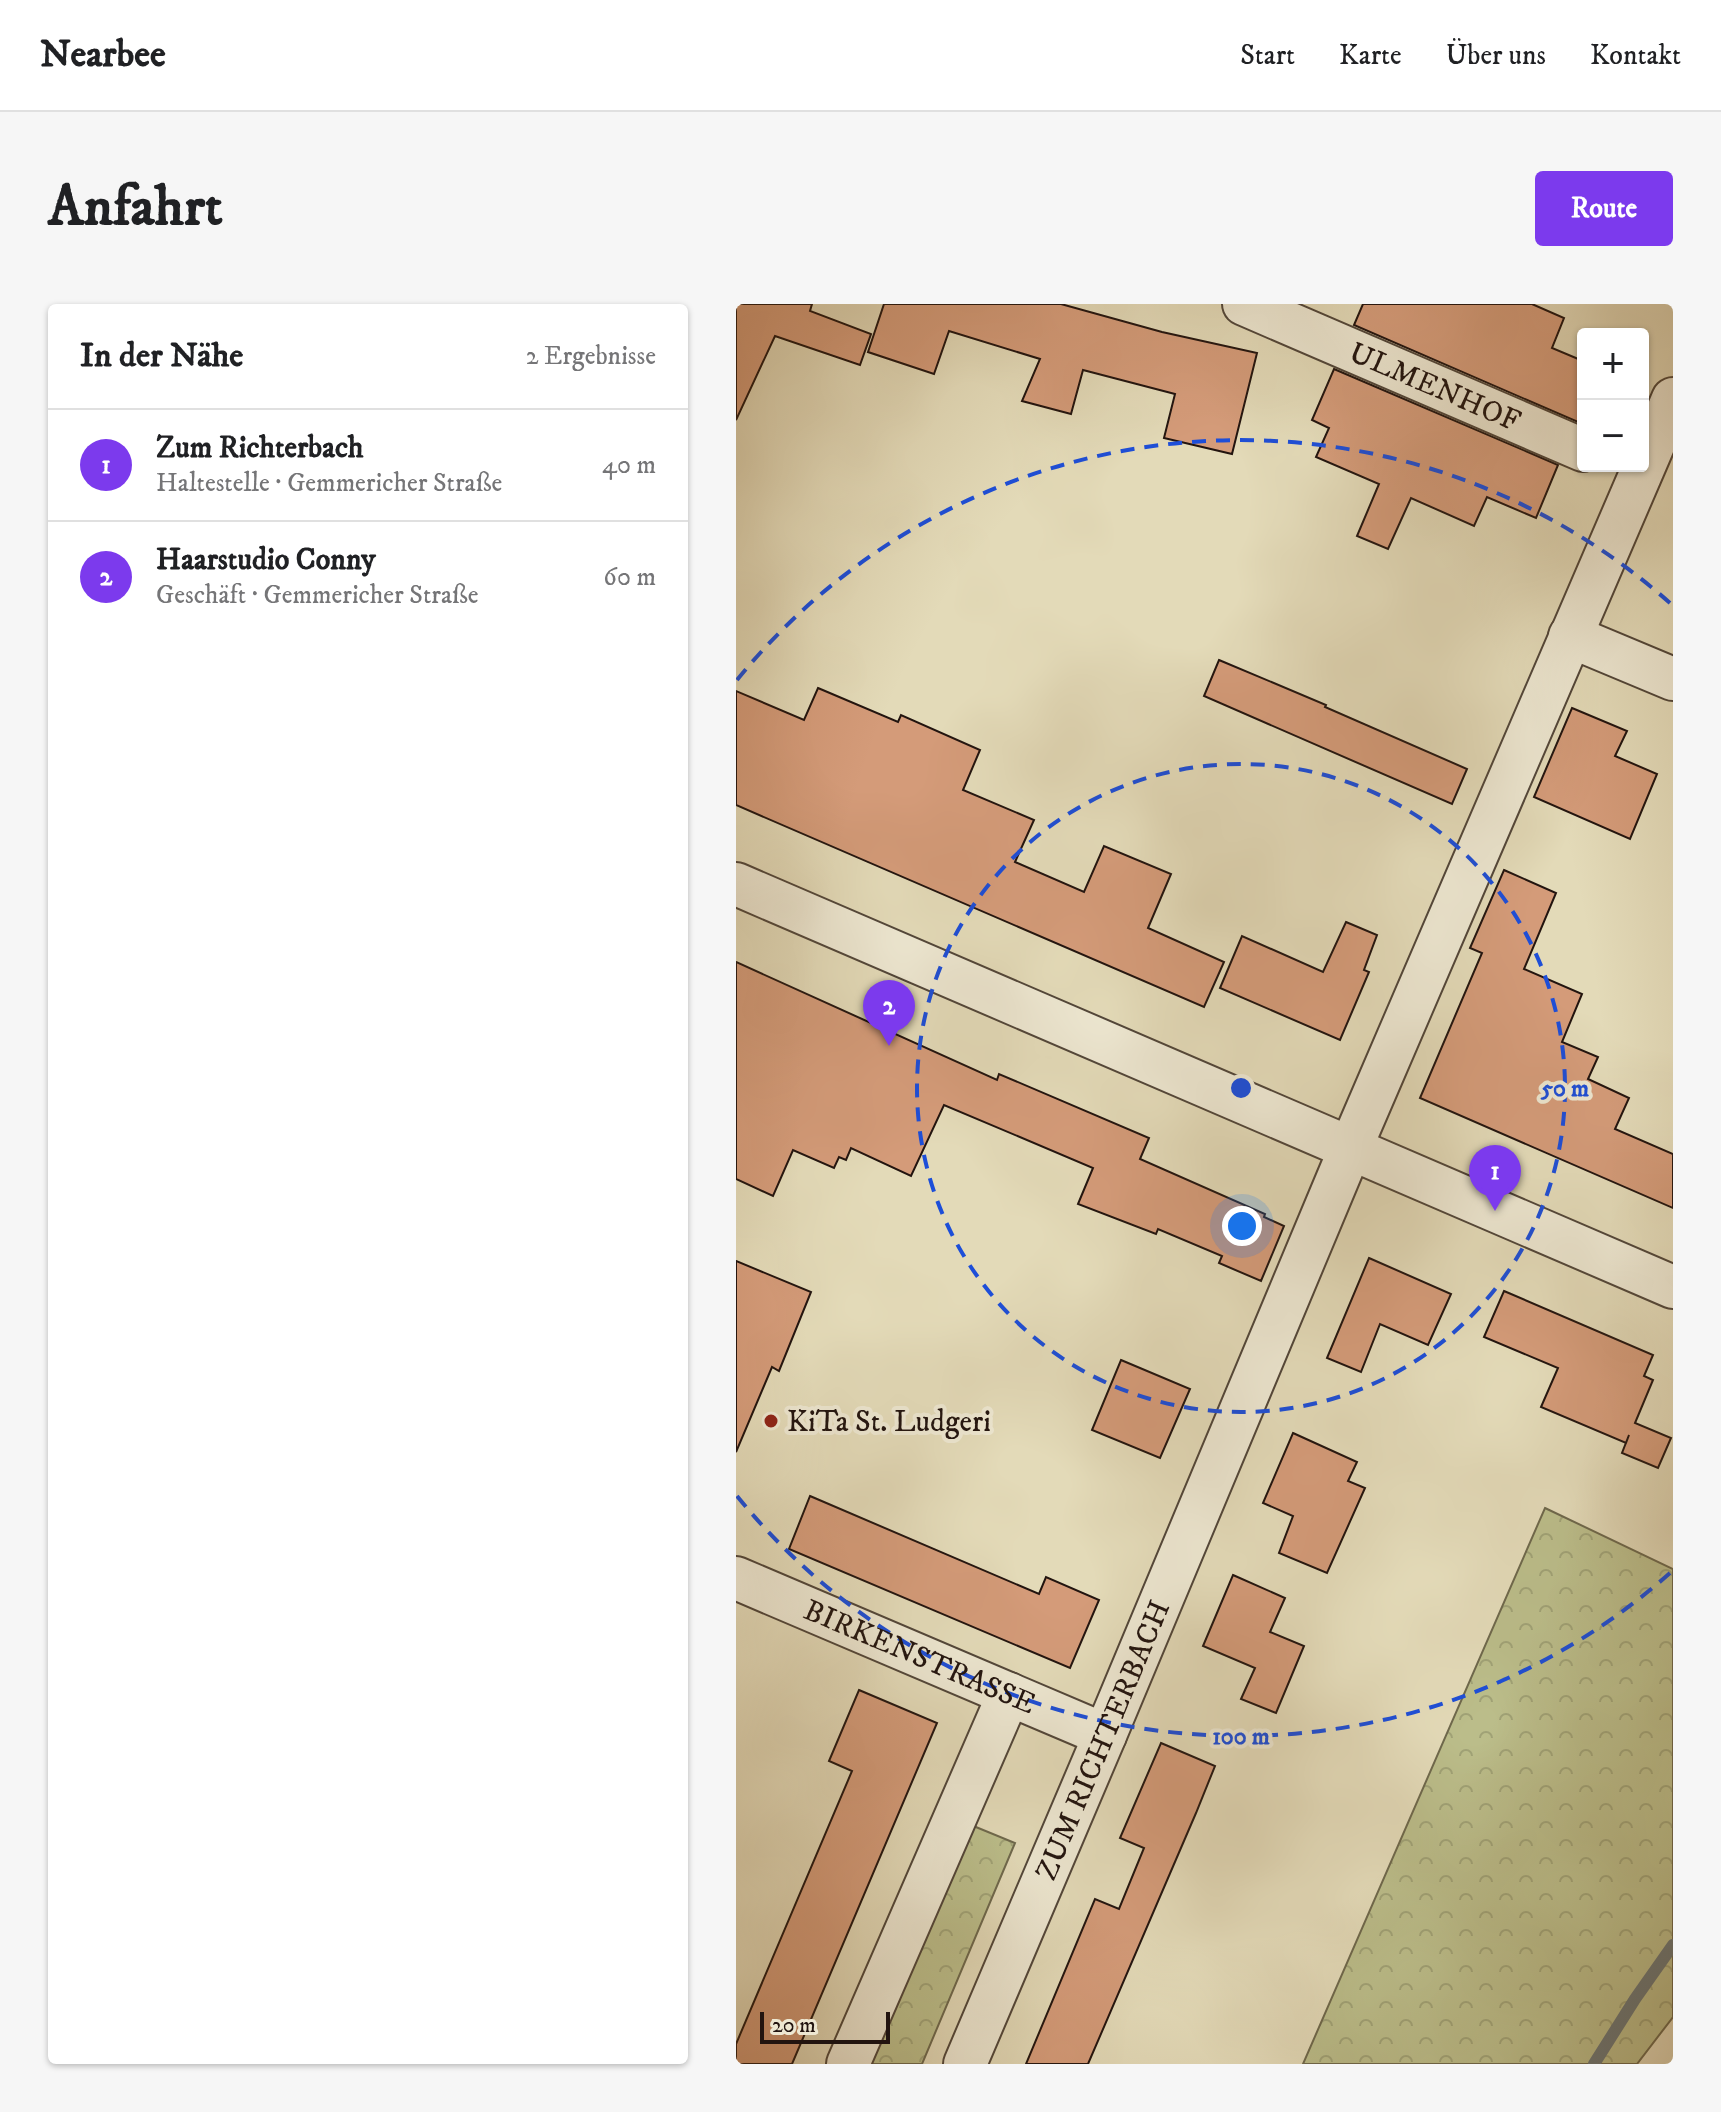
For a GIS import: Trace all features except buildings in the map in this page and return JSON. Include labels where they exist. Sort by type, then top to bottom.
[{"type":"street","name":"ULMENHOF","points":[[1244,304],[1577,447]]},
{"type":"street","name":"ZUM RICHTERBACH","points":[[1649,439],[1673,399]]},
{"type":"street","name":"ZUM RICHTERBACH","points":[[965,2064],[1570,636],[1629,472]]},
{"type":"street","points":[[1570,636],[1673,679]]},
{"type":"street","points":[[736,884],[1673,1287]]},
{"type":"street","name":"BIRKENSTRASSE","points":[[736,1578],[1105,1735]]},
{"type":"street","points":[[848,2064],[1009,1694]]},
{"type":"green space","points":[[1545,1508],[1673,1569],[1673,2017],[1637,2064],[1303,2064]]},
{"type":"green space","points":[[971,1825],[1015,1843],[922,2064],[870,2064]]},
{"type":"waterway","points":[[1594,2064],[1673,1945]]},
{"type":"place","name":"Haarstudio Conny","points":[[889,1046]]},
{"type":"place","name":"Zum Richterbach","points":[[1495,1211]]},
{"type":"place","name":"KiTa St. Ludgeri","points":[[771,1421]]}]
